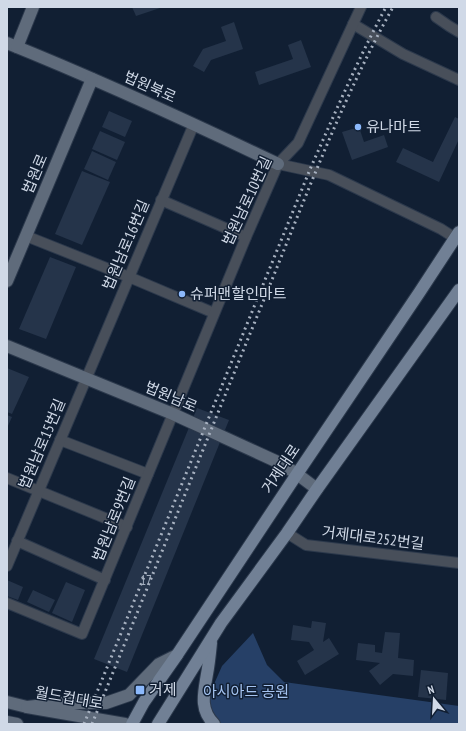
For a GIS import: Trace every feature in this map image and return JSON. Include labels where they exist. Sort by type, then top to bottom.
[{"type":"main road","points":[[12,45],[33,7]]},
{"type":"main road","name":"법원북로","points":[[12,45],[92,78],[278,164]]},
{"type":"main road","name":"법원로","points":[[7,281],[92,78]]},
{"type":"main road","name":"거제대로","points":[[132,724],[144,702],[177,655],[457,235]]},
{"type":"main road","points":[[158,724],[221,623],[458,293]]},
{"type":"main road","name":"법원남로","points":[[7,346],[173,414],[280,463],[317,489]]},
{"type":"main road","points":[[212,638],[203,696],[205,710],[210,720],[214,724]]},
{"type":"main road","points":[[27,707],[63,703],[106,703],[121,698],[128,695],[159,664],[177,655]]},
{"type":"main road","name":"월드컵대로","points":[[7,702],[27,707],[125,724]]},
{"type":"main road","points":[[7,722],[17,724]]},
{"type":"street","name":"법원남로10번길","points":[[173,414],[214,313],[278,164],[298,143],[361,7]]},
{"type":"street","points":[[436,17],[459,32]]},
{"type":"street","points":[[353,24],[403,54],[459,80]]},
{"type":"street","name":"법원남로16번길","points":[[86,378],[194,124]]},
{"type":"street","points":[[278,164],[328,175],[441,229],[457,235]]},
{"type":"street","points":[[161,200],[246,237]]},
{"type":"street","points":[[26,236],[214,313]]},
{"type":"street","name":"법원남로15번길","points":[[7,566],[86,378]]},
{"type":"street","name":"법원남로9번길","points":[[7,603],[82,634],[173,414]]},
{"type":"street","points":[[60,440],[148,474]]},
{"type":"street","points":[[7,478],[127,527]]},
{"type":"street","name":"거제대로252번길","points":[[287,533],[306,545],[459,563]]},
{"type":"street","points":[[17,541],[105,580]]},
{"type":"green space","name":"아시아드 공원","points":[[253,633],[267,665],[284,682],[459,706],[459,724],[221,724],[213,716],[207,700],[222,666]]},
{"type":"building","points":[[132,7],[163,7],[136,16]]},
{"type":"building","points":[[234,22],[243,49],[211,60],[204,72],[193,66],[203,49],[226,41],[221,27]]},
{"type":"building","points":[[301,40],[311,67],[259,85],[255,72],[293,59],[288,45]]},
{"type":"building","points":[[109,111],[132,121],[125,137],[102,127]]},
{"type":"building","points":[[455,117],[459,119],[459,139],[439,182],[396,162],[403,148],[433,162]]},
{"type":"building","points":[[359,127],[364,142],[384,135],[388,147],[352,160],[342,132]]},
{"type":"building","points":[[100,131],[125,142],[117,160],[92,149]]},
{"type":"building","points":[[92,151],[116,162],[108,180],[84,169]]},
{"type":"building","points":[[82,171],[110,182],[82,245],[55,234]]},
{"type":"building","points":[[50,257],[76,267],[46,339],[19,329]]},
{"type":"building","points":[[7,368],[29,377],[12,414],[7,412]]},
{"type":"building","points":[[197,408],[229,420],[127,672],[94,659]]},
{"type":"building","points":[[7,415],[12,417],[7,428]]},
{"type":"building","points":[[7,580],[23,587],[18,600],[7,596]]},
{"type":"building","points":[[66,582],[85,590],[72,622],[52,613]]},
{"type":"building","points":[[33,590],[55,600],[49,612],[27,602]]},
{"type":"building","points":[[312,621],[326,623],[323,642],[329,638],[339,654],[305,675],[297,661],[314,650],[309,642],[291,640],[293,625],[311,628]]},
{"type":"building","points":[[385,632],[400,633],[398,658],[414,660],[413,676],[393,674],[380,685],[369,671],[380,663],[356,660],[358,643],[375,645],[375,652],[382,653]]},
{"type":"building","points":[[421,670],[448,673],[446,700],[418,697]]},
{"type":"railway","points":[[84,724],[311,167],[356,66],[386,7]]},
{"type":"railway","points":[[92,724],[325,150],[357,77],[393,7]]},
{"type":"place","name":"유나마트","points":[[358,127]]},
{"type":"place","name":"슈퍼맨할인마트","points":[[182,294]]},
{"type":"place","name":"거제","points":[[140,690]]}]
